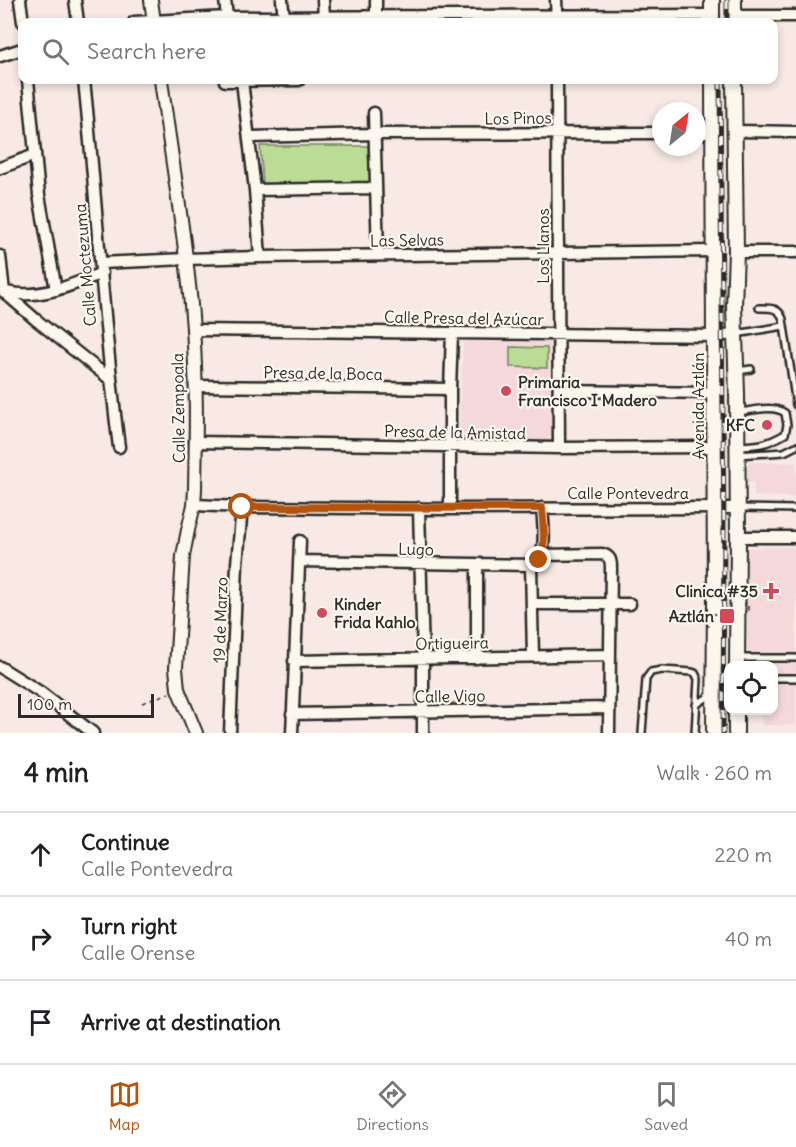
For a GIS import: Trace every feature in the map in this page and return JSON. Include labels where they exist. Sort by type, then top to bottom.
[{"type":"main road","points":[[712,0],[712,18]]},
{"type":"main road","points":[[734,0],[734,18]]},
{"type":"main road","name":"Avenida Aztlán","points":[[713,84],[714,733]]},
{"type":"main road","points":[[734,84],[737,661]]},
{"type":"main road","points":[[736,715],[736,733]]},
{"type":"street","points":[[20,0],[22,18]]},
{"type":"street","points":[[75,0],[77,18]]},
{"type":"street","points":[[151,0],[153,18]]},
{"type":"street","points":[[225,0],[227,17]]},
{"type":"street","points":[[282,0],[284,17]]},
{"type":"street","points":[[323,0],[324,17]]},
{"type":"street","points":[[376,0],[376,17]]},
{"type":"street","points":[[556,0],[557,18]]},
{"type":"street","points":[[755,18],[796,16]]},
{"type":"street","points":[[212,18],[291,18]]},
{"type":"street","points":[[318,18],[466,18]]},
{"type":"street","points":[[0,56],[18,51]]},
{"type":"street","points":[[28,84],[39,195],[56,290]]},
{"type":"street","name":"Calle Moctezuma","points":[[84,84],[110,379],[119,447]]},
{"type":"street","name":"Calle Zempoala","points":[[162,84],[193,330],[194,505],[183,556],[176,668],[178,689],[196,733]]},
{"type":"street","points":[[243,84],[260,257]]},
{"type":"street","name":"Los Llanos","points":[[557,84],[559,448]]},
{"type":"street","points":[[374,113],[378,255]]},
{"type":"street","points":[[734,131],[796,132]]},
{"type":"street","name":"Los Pinos","points":[[249,137],[558,132],[652,133]]},
{"type":"street","points":[[706,133],[713,133]]},
{"type":"street","points":[[0,168],[35,155]]},
{"type":"street","points":[[255,190],[375,188]]},
{"type":"street","name":"Las Selvas","points":[[2,291],[24,295],[56,290],[101,268],[185,259],[713,251]]},
{"type":"street","points":[[735,252],[796,252]]},
{"type":"street","points":[[0,256],[2,291],[110,379]]},
{"type":"street","name":"Calle Presa del Azúcar","points":[[193,330],[714,336],[735,334]]},
{"type":"street","points":[[450,509],[452,333]]},
{"type":"street","name":"Presa de la Boca","points":[[195,387],[450,389]]},
{"type":"street","points":[[560,391],[714,393]]},
{"type":"street","name":"Presa de la Amistad","points":[[195,442],[450,447],[714,447]]},
{"type":"street","name":"Calle Pontevedra","points":[[194,505],[450,509],[737,508]]},
{"type":"street","name":"19 de Marzo","points":[[230,733],[237,564],[242,507]]},
{"type":"street","points":[[419,508],[423,733]]},
{"type":"street","points":[[533,656],[531,565],[537,563],[542,555],[542,508]]},
{"type":"street","points":[[738,537],[796,537]]},
{"type":"street","points":[[292,733],[300,541]]},
{"type":"street","points":[[542,555],[602,554],[609,557],[611,568],[609,733]]},
{"type":"street","name":"Lugo","points":[[299,561],[531,565]]},
{"type":"street","points":[[477,565],[477,658]]},
{"type":"street","points":[[533,604],[630,604]]},
{"type":"street","name":"Ortigueira","points":[[294,661],[610,655]]},
{"type":"street","points":[[0,668],[40,692],[93,733]]},
{"type":"street","name":"Calle Vigo","points":[[292,714],[609,708]]},
{"type":"lane","points":[[759,308],[779,311],[783,319],[796,405]]},
{"type":"lane","points":[[735,334],[784,326]]},
{"type":"lane","points":[[736,372],[751,369]]},
{"type":"lane","points":[[736,412],[779,409],[785,413],[787,425],[784,434],[765,444],[736,450]]},
{"type":"lane","points":[[736,450],[784,452],[796,446]]},
{"type":"lane","points":[[737,508],[796,508]]},
{"type":"lane","points":[[742,661],[759,658],[796,658]]},
{"type":"lane","points":[[642,733],[646,679],[651,672],[662,670],[695,673],[698,679],[695,733]]},
{"type":"lane","points":[[778,678],[796,678]]},
{"type":"lane","points":[[696,705],[714,692]]},
{"type":"path","points":[[707,615],[707,626],[710,626],[710,614],[716,614]]},
{"type":"path","points":[[142,703],[178,689]]},
{"type":"shaded area","name":"Primaria Francisco I Madero","points":[[463,342],[551,342],[551,442],[459,441]]},
{"type":"shaded area","points":[[748,462],[796,463],[796,497],[754,496],[754,483],[747,482]]},
{"type":"shaded area","name":"Clinica #35","points":[[796,547],[796,725],[762,725],[761,715],[778,715],[778,661],[747,661],[747,548]]},
{"type":"green space","points":[[260,146],[368,146],[370,182],[263,184]]},
{"type":"green space","points":[[510,347],[547,348],[547,368],[510,367]]},
{"type":"railway","points":[[727,0],[727,18]]},
{"type":"railway","points":[[720,84],[724,531],[723,733]]},
{"type":"place","name":"Primaria Francisco I Madero","points":[[506,391]]},
{"type":"place","name":"KFC","points":[[767,425]]},
{"type":"place","name":"Clinica #35","points":[[771,591]]},
{"type":"place","name":"Kinder Frida Kahlo","points":[[322,613]]},
{"type":"place","name":"Aztlán","points":[[727,616]]},
{"type":"route","points":[[242,507],[542,508],[543,545],[539,560]]}]
